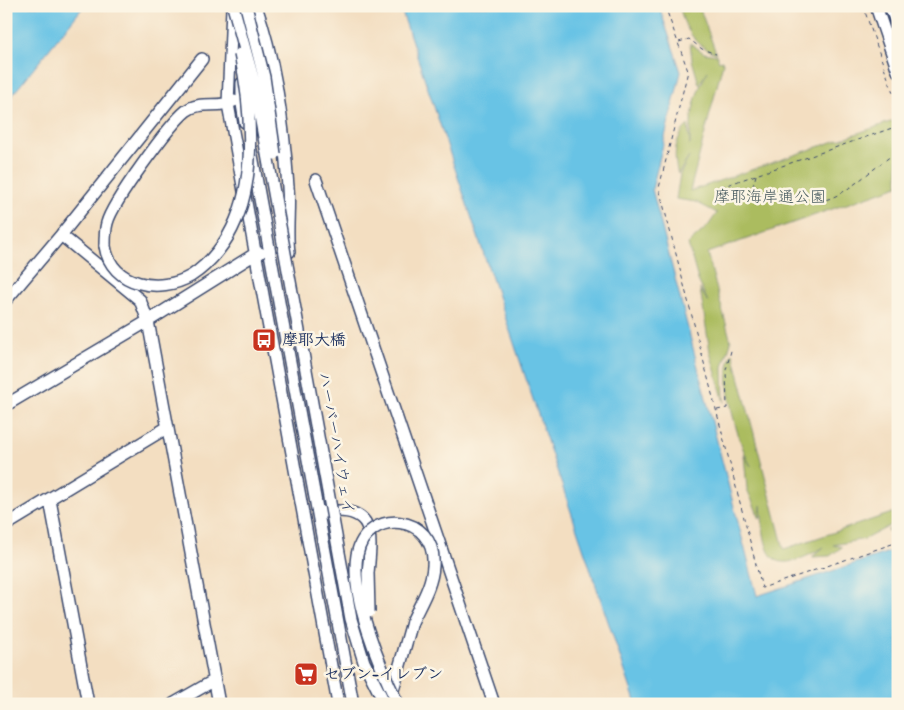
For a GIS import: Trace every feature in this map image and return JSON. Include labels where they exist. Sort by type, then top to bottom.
[{"type":"street","points":[[228,6],[246,84],[249,130],[242,200],[229,235],[209,261],[191,276],[158,286],[143,285],[127,278],[114,266],[106,246],[106,223],[114,206],[187,110],[203,105],[228,104],[235,101],[241,91]]},
{"type":"street","points":[[233,6],[228,104],[338,704]]},
{"type":"street","name":"ハーバーハイウェイ","points":[[233,6],[254,82],[351,619],[364,662],[386,704]]},
{"type":"street","points":[[245,6],[241,91],[353,704]]},
{"type":"street","name":"ハーバーハイウェイ","points":[[245,6],[264,77],[282,201],[350,595],[368,657],[391,704]]},
{"type":"street","points":[[256,6],[268,47],[284,144],[289,194],[288,239],[304,355],[299,413]]},
{"type":"street","points":[[876,6],[898,71]]},
{"type":"street","points":[[890,6],[898,27]]},
{"type":"street","points":[[6,300],[61,235],[202,59]]},
{"type":"street","points":[[316,180],[494,704]]},
{"type":"street","points":[[61,235],[140,300],[148,321],[219,704]]},
{"type":"street","points":[[6,406],[255,254],[269,251]]},
{"type":"street","points":[[6,524],[50,500],[168,427]]},
{"type":"street","points":[[50,500],[88,704]]},
{"type":"street","points":[[317,513],[346,510],[356,513],[364,519],[370,536],[368,600],[373,633],[399,704]]},
{"type":"street","points":[[317,513],[311,522],[325,598],[326,632]]},
{"type":"street","points":[[386,704],[412,622],[431,580],[433,552],[428,539],[418,528],[407,523],[389,523],[372,530],[364,539],[357,556],[356,570],[361,603],[372,642],[399,704]]},
{"type":"street","points":[[173,704],[215,680]]},
{"type":"path","points":[[665,6],[688,71],[659,188],[762,588],[898,542]]},
{"type":"path","points":[[863,6],[898,107]]},
{"type":"path","points":[[678,42],[689,38],[702,49],[716,54]]},
{"type":"path","points":[[721,186],[898,126]]},
{"type":"path","points":[[756,175],[753,187],[774,196],[790,201],[824,201],[842,194],[898,151]]},
{"type":"path","points":[[717,410],[727,408],[726,370],[732,347]]},
{"type":"green space","points":[[680,6],[699,6],[716,53],[702,46],[691,35],[681,14]]},
{"type":"green space","name":"摩耶海岸通公園","points":[[690,43],[704,53],[717,55],[719,61],[722,60],[723,63],[690,191],[896,120],[898,126],[898,186],[707,253],[731,342],[723,367],[724,402],[710,352],[700,289],[708,302],[698,280],[688,244],[708,226],[717,213],[696,202],[676,199],[680,174],[689,157],[678,174],[675,161],[677,142],[688,125],[690,145],[694,106],[699,88],[708,71],[699,84],[692,60]]},
{"type":"green space","points":[[733,353],[784,549],[898,511],[898,531],[887,531],[897,522],[865,539],[833,545],[842,547],[830,556],[812,557],[824,547],[806,557],[792,561],[781,562],[773,558],[768,550],[765,538],[761,505],[760,519],[747,489],[744,455],[751,466],[736,427],[728,392],[727,376]]},
{"type":"water","points":[[6,6],[84,6],[6,103]]},
{"type":"water","points":[[400,6],[659,6],[681,72],[652,189],[757,596],[898,549],[898,695],[869,704],[636,704]]},
{"type":"place","name":"摩耶大橋","points":[[264,340]]},
{"type":"place","name":"セブン-イレブン","points":[[306,674]]}]
